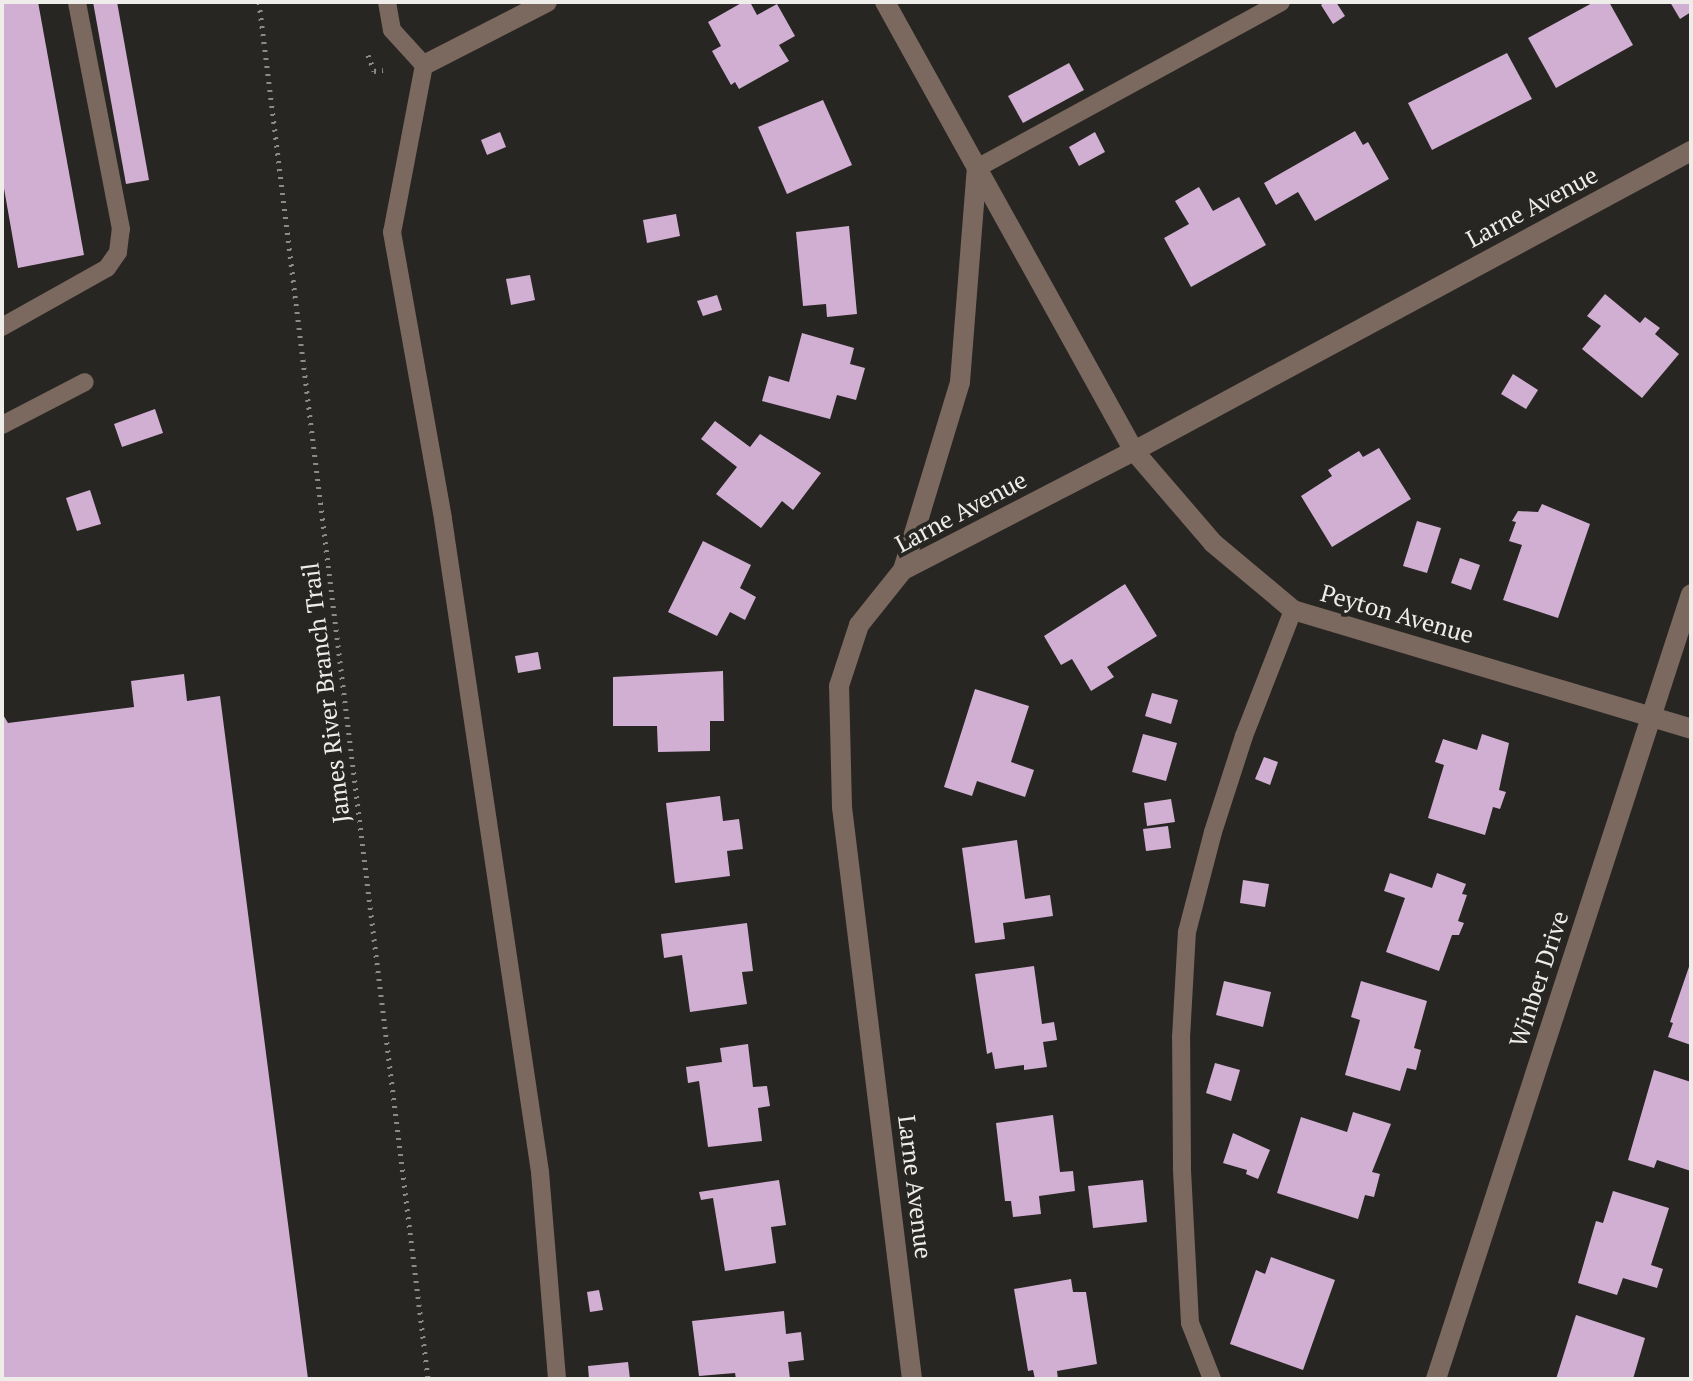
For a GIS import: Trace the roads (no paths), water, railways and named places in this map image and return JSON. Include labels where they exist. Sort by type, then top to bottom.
[{"type":"street","points":[[424,65],[547,2]]},
{"type":"street","name":"Peyton Avenue","points":[[885,2],[1134,451],[1213,543],[1293,610],[1691,729]]},
{"type":"street","name":"Larne Avenue","points":[[912,1379],[842,807],[839,686],[859,625],[903,570],[1134,451],[1691,151]]},
{"type":"street","points":[[903,570],[960,382],[977,168]]},
{"type":"street","name":"Winber Drive","points":[[1436,1379],[1691,594]]},
{"type":"lane","points":[[2,327],[107,268],[118,252],[121,229],[77,2]]},
{"type":"lane","points":[[387,2],[392,30],[424,65],[392,232],[443,519],[540,1172],[557,1379]]},
{"type":"lane","points":[[977,168],[1281,2]]},
{"type":"lane","points":[[2,425],[85,382]]},
{"type":"lane","points":[[1212,1379],[1190,1323],[1181,1052],[1187,932],[1213,832],[1244,736],[1293,610]]}]
